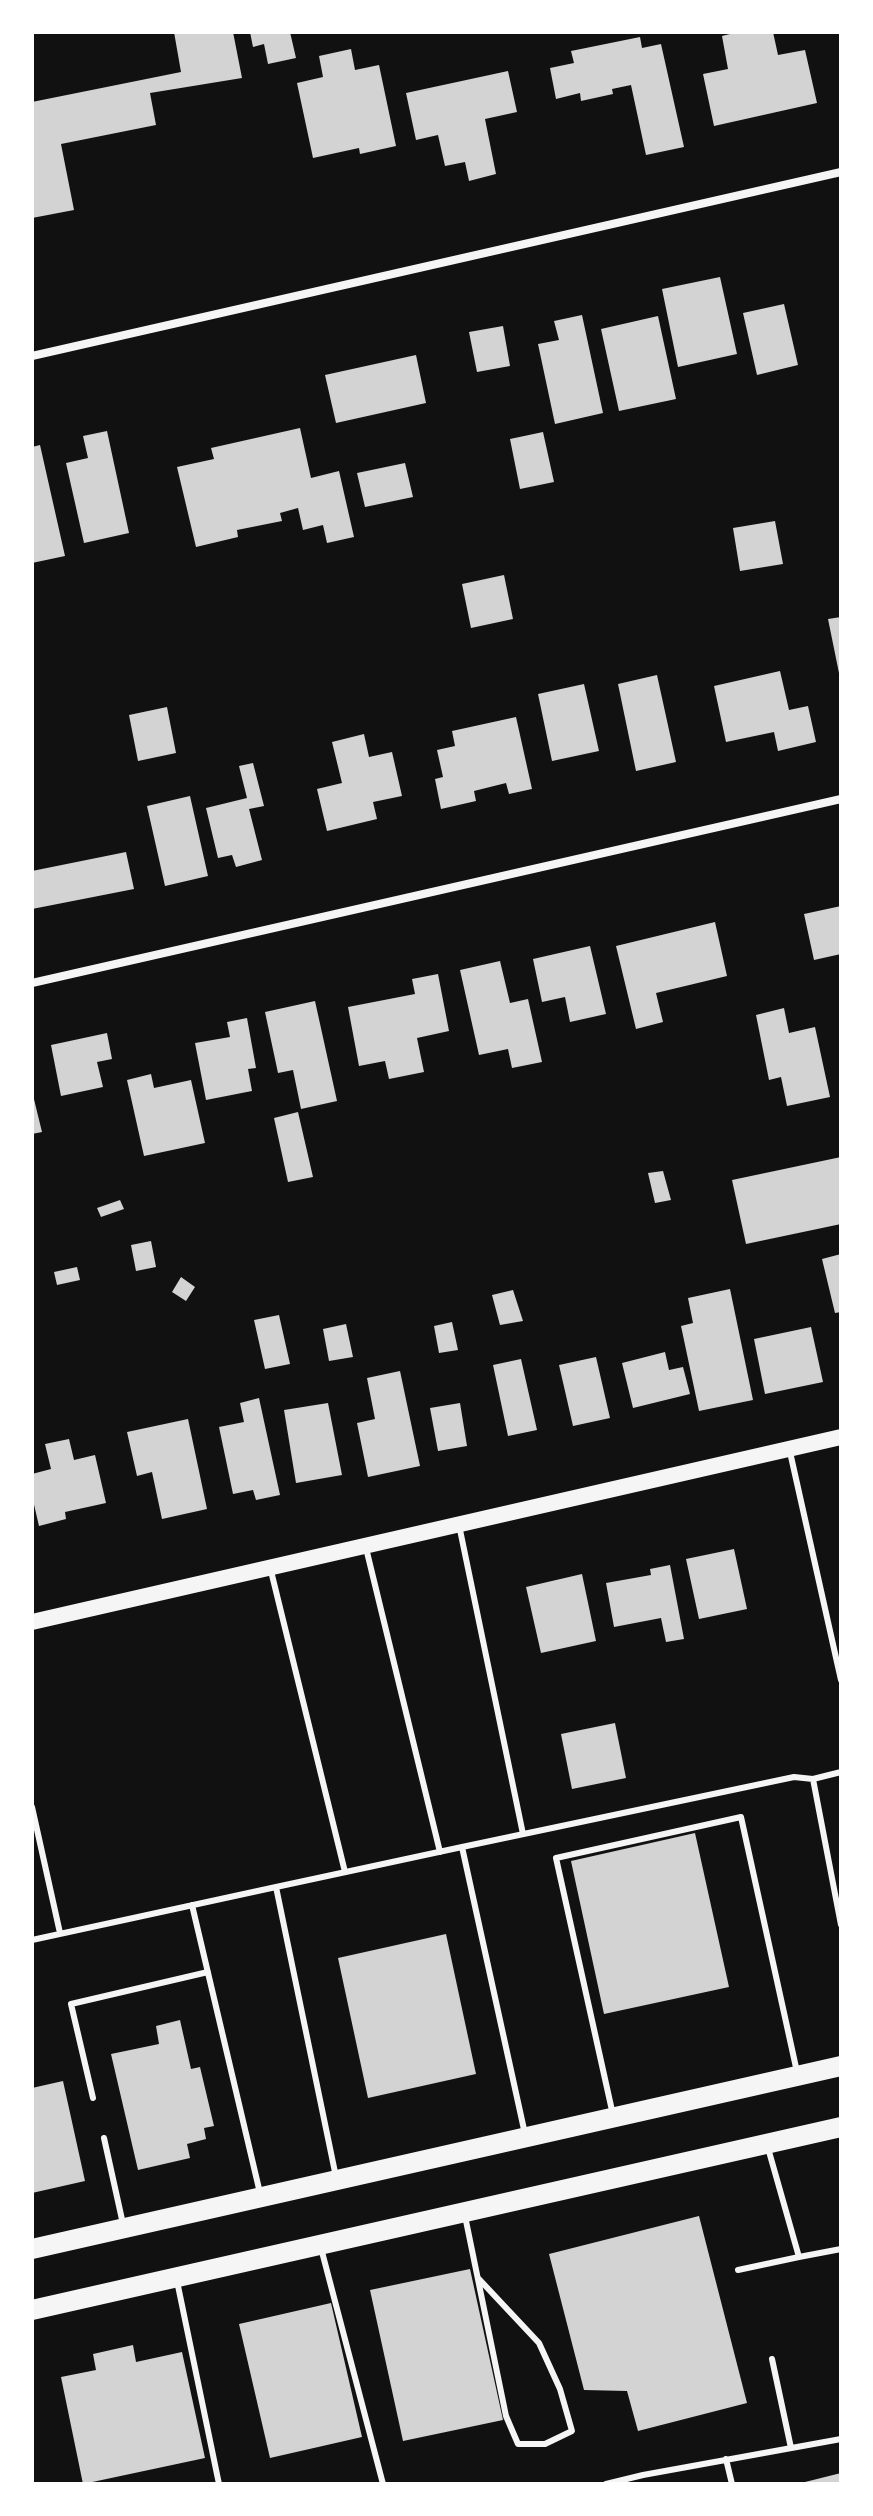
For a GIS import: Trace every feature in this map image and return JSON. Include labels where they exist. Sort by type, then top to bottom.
[{"type":"main road","points":[[32,1622],[841,1437]]},
{"type":"main road","points":[[32,2249],[841,2066]]},
{"type":"main road","points":[[32,2310],[841,2127]]},
{"type":"street","points":[[32,356],[841,172]]},
{"type":"street","points":[[32,983],[841,799]]},
{"type":"lane","points":[[790,1449],[841,1680]]},
{"type":"lane","points":[[459,1525],[523,1834]]},
{"type":"lane","points":[[366,1546],[440,1852]]},
{"type":"lane","points":[[270,1568],[345,1872]]},
{"type":"lane","points":[[32,1940],[794,1777],[813,1779],[841,1772]]},
{"type":"lane","points":[[813,1779],[841,1925]]},
{"type":"lane","points":[[32,1807],[60,1933]]},
{"type":"lane","points":[[613,2117],[556,1858],[741,1817],[798,2076]]},
{"type":"lane","points":[[462,1847],[526,2137]]},
{"type":"lane","points":[[276,1887],[337,2180]]},
{"type":"lane","points":[[192,1905],[260,2197]]},
{"type":"lane","points":[[93,2098],[71,2004],[208,1972]]},
{"type":"lane","points":[[104,2138],[124,2228]]},
{"type":"lane","points":[[767,2144],[799,2257]]},
{"type":"lane","points":[[465,2212],[478,2278],[506,2416],[518,2444],[545,2444],[572,2431],[560,2389],[539,2343],[478,2278]]},
{"type":"lane","points":[[320,2245],[383,2484]]},
{"type":"lane","points":[[738,2270],[841,2249]]},
{"type":"lane","points":[[176,2277],[219,2484]]},
{"type":"lane","points":[[772,2359],[791,2448]]},
{"type":"lane","points":[[606,2484],[841,2439]]},
{"type":"lane","points":[[726,2459],[732,2484]]},
{"type":"building","points":[[174,32],[233,32],[242,78],[150,93],[156,125],[61,144],[74,210],[32,218],[32,102],[181,72]]},
{"type":"building","points":[[250,32],[290,32],[296,58],[268,64],[264,44],[253,47]]},
{"type":"building","points":[[738,32],[773,32],[778,55],[805,50],[817,103],[714,126],[703,74],[728,69],[722,36]]},
{"type":"building","points":[[640,37],[642,48],[661,44],[684,147],[646,155],[631,85],[612,89],[613,94],[581,101],[580,93],[556,99],[550,68],[574,63],[571,51]]},
{"type":"building","points":[[351,49],[355,70],[379,65],[396,146],[360,154],[359,148],[313,158],[297,83],[323,77],[319,56]]},
{"type":"building","points":[[508,71],[517,112],[485,119],[496,174],[469,181],[465,162],[445,166],[438,135],[416,140],[406,93]]},
{"type":"building","points":[[720,277],[737,354],[678,367],[662,289]]},
{"type":"building","points":[[784,304],[798,365],[757,375],[743,313]]},
{"type":"building","points":[[582,315],[603,413],[555,424],[538,344],[559,340],[554,321]]},
{"type":"building","points":[[658,316],[676,399],[619,411],[601,329]]},
{"type":"building","points":[[503,326],[510,366],[477,372],[469,332]]},
{"type":"building","points":[[416,355],[426,403],[336,423],[325,375]]},
{"type":"building","points":[[300,428],[311,478],[339,471],[354,537],[327,543],[323,525],[303,530],[298,508],[280,513],[282,521],[237,530],[238,537],[196,547],[177,467],[214,459],[211,448]]},
{"type":"building","points":[[107,431],[129,533],[84,543],[66,463],[88,458],[83,436]]},
{"type":"building","points":[[543,432],[554,482],[520,489],[510,439]]},
{"type":"building","points":[[40,445],[65,556],[32,563],[32,447]]},
{"type":"building","points":[[405,463],[413,497],[365,507],[357,473]]},
{"type":"building","points":[[775,521],[783,564],[740,571],[733,528]]},
{"type":"building","points":[[504,575],[513,619],[471,628],[462,584]]},
{"type":"building","points":[[841,617],[841,678],[840,678],[828,619]]},
{"type":"building","points":[[780,671],[789,710],[808,706],[816,742],[778,751],[774,732],[726,742],[714,686]]},
{"type":"building","points":[[657,675],[676,762],[636,771],[618,684]]},
{"type":"building","points":[[584,684],[599,751],[552,761],[538,694]]},
{"type":"building","points":[[167,707],[176,753],[138,761],[129,715]]},
{"type":"building","points":[[516,717],[532,789],[509,794],[506,783],[474,791],[476,801],[441,809],[435,779],[443,777],[437,750],[455,746],[452,731]]},
{"type":"building","points":[[364,734],[369,757],[392,752],[402,796],[373,802],[377,819],[327,831],[317,789],[342,783],[332,742]]},
{"type":"building","points":[[253,763],[264,806],[249,809],[262,860],[236,867],[232,855],[218,858],[206,808],[247,798],[239,766]]},
{"type":"building","points":[[190,796],[208,876],[165,886],[147,806]]},
{"type":"building","points":[[126,852],[134,889],[32,909],[32,871]]},
{"type":"building","points":[[841,906],[841,954],[814,960],[804,914]]},
{"type":"building","points":[[715,922],[727,976],[656,993],[663,1022],[636,1029],[616,946]]},
{"type":"building","points":[[590,946],[606,1014],[570,1022],[565,997],[542,1002],[533,959]]},
{"type":"building","points":[[500,961],[510,1003],[528,999],[542,1062],[512,1068],[508,1049],[479,1055],[460,970]]},
{"type":"building","points":[[438,974],[449,1031],[417,1038],[424,1072],[389,1079],[385,1061],[359,1066],[348,1007],[415,994],[412,979]]},
{"type":"building","points":[[315,1001],[337,1101],[301,1109],[293,1070],[278,1073],[265,1012]]},
{"type":"building","points":[[784,1008],[789,1033],[815,1027],[830,1097],[787,1106],[781,1077],[769,1080],[756,1015]]},
{"type":"building","points":[[247,1018],[256,1068],[248,1069],[252,1091],[206,1100],[195,1043],[230,1037],[227,1022]]},
{"type":"building","points":[[107,1033],[112,1059],[97,1062],[103,1087],[61,1096],[51,1045]]},
{"type":"building","points":[[151,1074],[154,1088],[191,1080],[205,1143],[144,1156],[127,1080]]},
{"type":"building","points":[[32,1091],[42,1132],[32,1134]]},
{"type":"building","points":[[298,1112],[313,1177],[288,1182],[274,1118]]},
{"type":"building","points":[[841,1157],[841,1224],[746,1244],[732,1180]]},
{"type":"building","points":[[663,1171],[671,1200],[655,1203],[648,1173]]},
{"type":"building","points":[[120,1200],[124,1209],[101,1217],[97,1208]]},
{"type":"building","points":[[151,1241],[156,1267],[136,1271],[131,1245]]},
{"type":"building","points":[[841,1254],[841,1312],[835,1313],[822,1259]]},
{"type":"building","points":[[77,1267],[80,1280],[57,1285],[54,1272]]},
{"type":"building","points":[[181,1277],[195,1287],[186,1301],[172,1292]]},
{"type":"building","points":[[730,1289],[753,1400],[699,1411],[681,1326],[693,1323],[688,1298]]},
{"type":"building","points":[[513,1290],[523,1321],[500,1325],[492,1295]]},
{"type":"building","points":[[279,1315],[290,1364],[265,1369],[254,1320]]},
{"type":"building","points":[[452,1322],[458,1350],[439,1353],[434,1326]]},
{"type":"building","points":[[346,1324],[353,1357],[329,1361],[323,1329]]},
{"type":"building","points":[[811,1327],[823,1382],[765,1394],[754,1339]]},
{"type":"building","points":[[665,1352],[669,1370],[683,1367],[690,1394],[633,1408],[622,1363]]},
{"type":"building","points":[[596,1357],[610,1418],[573,1426],[559,1365]]},
{"type":"building","points":[[521,1359],[537,1430],[508,1436],[493,1365]]},
{"type":"building","points":[[400,1371],[420,1466],[368,1477],[357,1423],[375,1419],[367,1378]]},
{"type":"building","points":[[259,1398],[280,1495],[256,1500],[253,1490],[233,1494],[219,1427],[244,1422],[240,1403]]},
{"type":"building","points":[[328,1403],[342,1475],[296,1483],[284,1410]]},
{"type":"building","points":[[460,1403],[467,1446],[438,1451],[430,1408]]},
{"type":"building","points":[[188,1419],[207,1509],[162,1519],[152,1472],[137,1476],[127,1432]]},
{"type":"building","points":[[69,1439],[74,1460],[95,1455],[106,1503],[65,1512],[66,1519],[39,1526],[32,1496],[32,1474],[51,1469],[45,1444]]},
{"type":"building","points":[[734,1549],[747,1609],[699,1619],[686,1559]]},
{"type":"building","points":[[670,1565],[684,1639],[666,1642],[661,1618],[614,1627],[606,1583],[651,1575],[650,1569]]},
{"type":"building","points":[[582,1574],[596,1641],[541,1653],[526,1587]]},
{"type":"building","points":[[615,1723],[626,1778],[572,1789],[561,1734]]},
{"type":"building","points":[[695,1833],[729,1987],[604,2014],[571,1861]]},
{"type":"building","points":[[446,1934],[476,2074],[368,2098],[338,1958]]},
{"type":"building","points":[[180,2020],[191,2069],[200,2067],[214,2126],[204,2128],[206,2139],[187,2144],[190,2158],[138,2170],[111,2054],[159,2044],[156,2026]]},
{"type":"building","points":[[63,2081],[85,2181],[32,2193],[32,2088]]},
{"type":"building","points":[[699,2216],[747,2403],[638,2431],[627,2391],[584,2390],[549,2254]]},
{"type":"building","points":[[470,2269],[503,2420],[403,2441],[370,2290]]},
{"type":"building","points":[[331,2303],[362,2437],[270,2458],[239,2324]]},
{"type":"building","points":[[133,2345],[136,2362],[182,2352],[205,2458],[83,2484],[61,2377],[96,2370],[93,2354]]},
{"type":"building","points":[[841,2473],[841,2484],[805,2482]]}]
